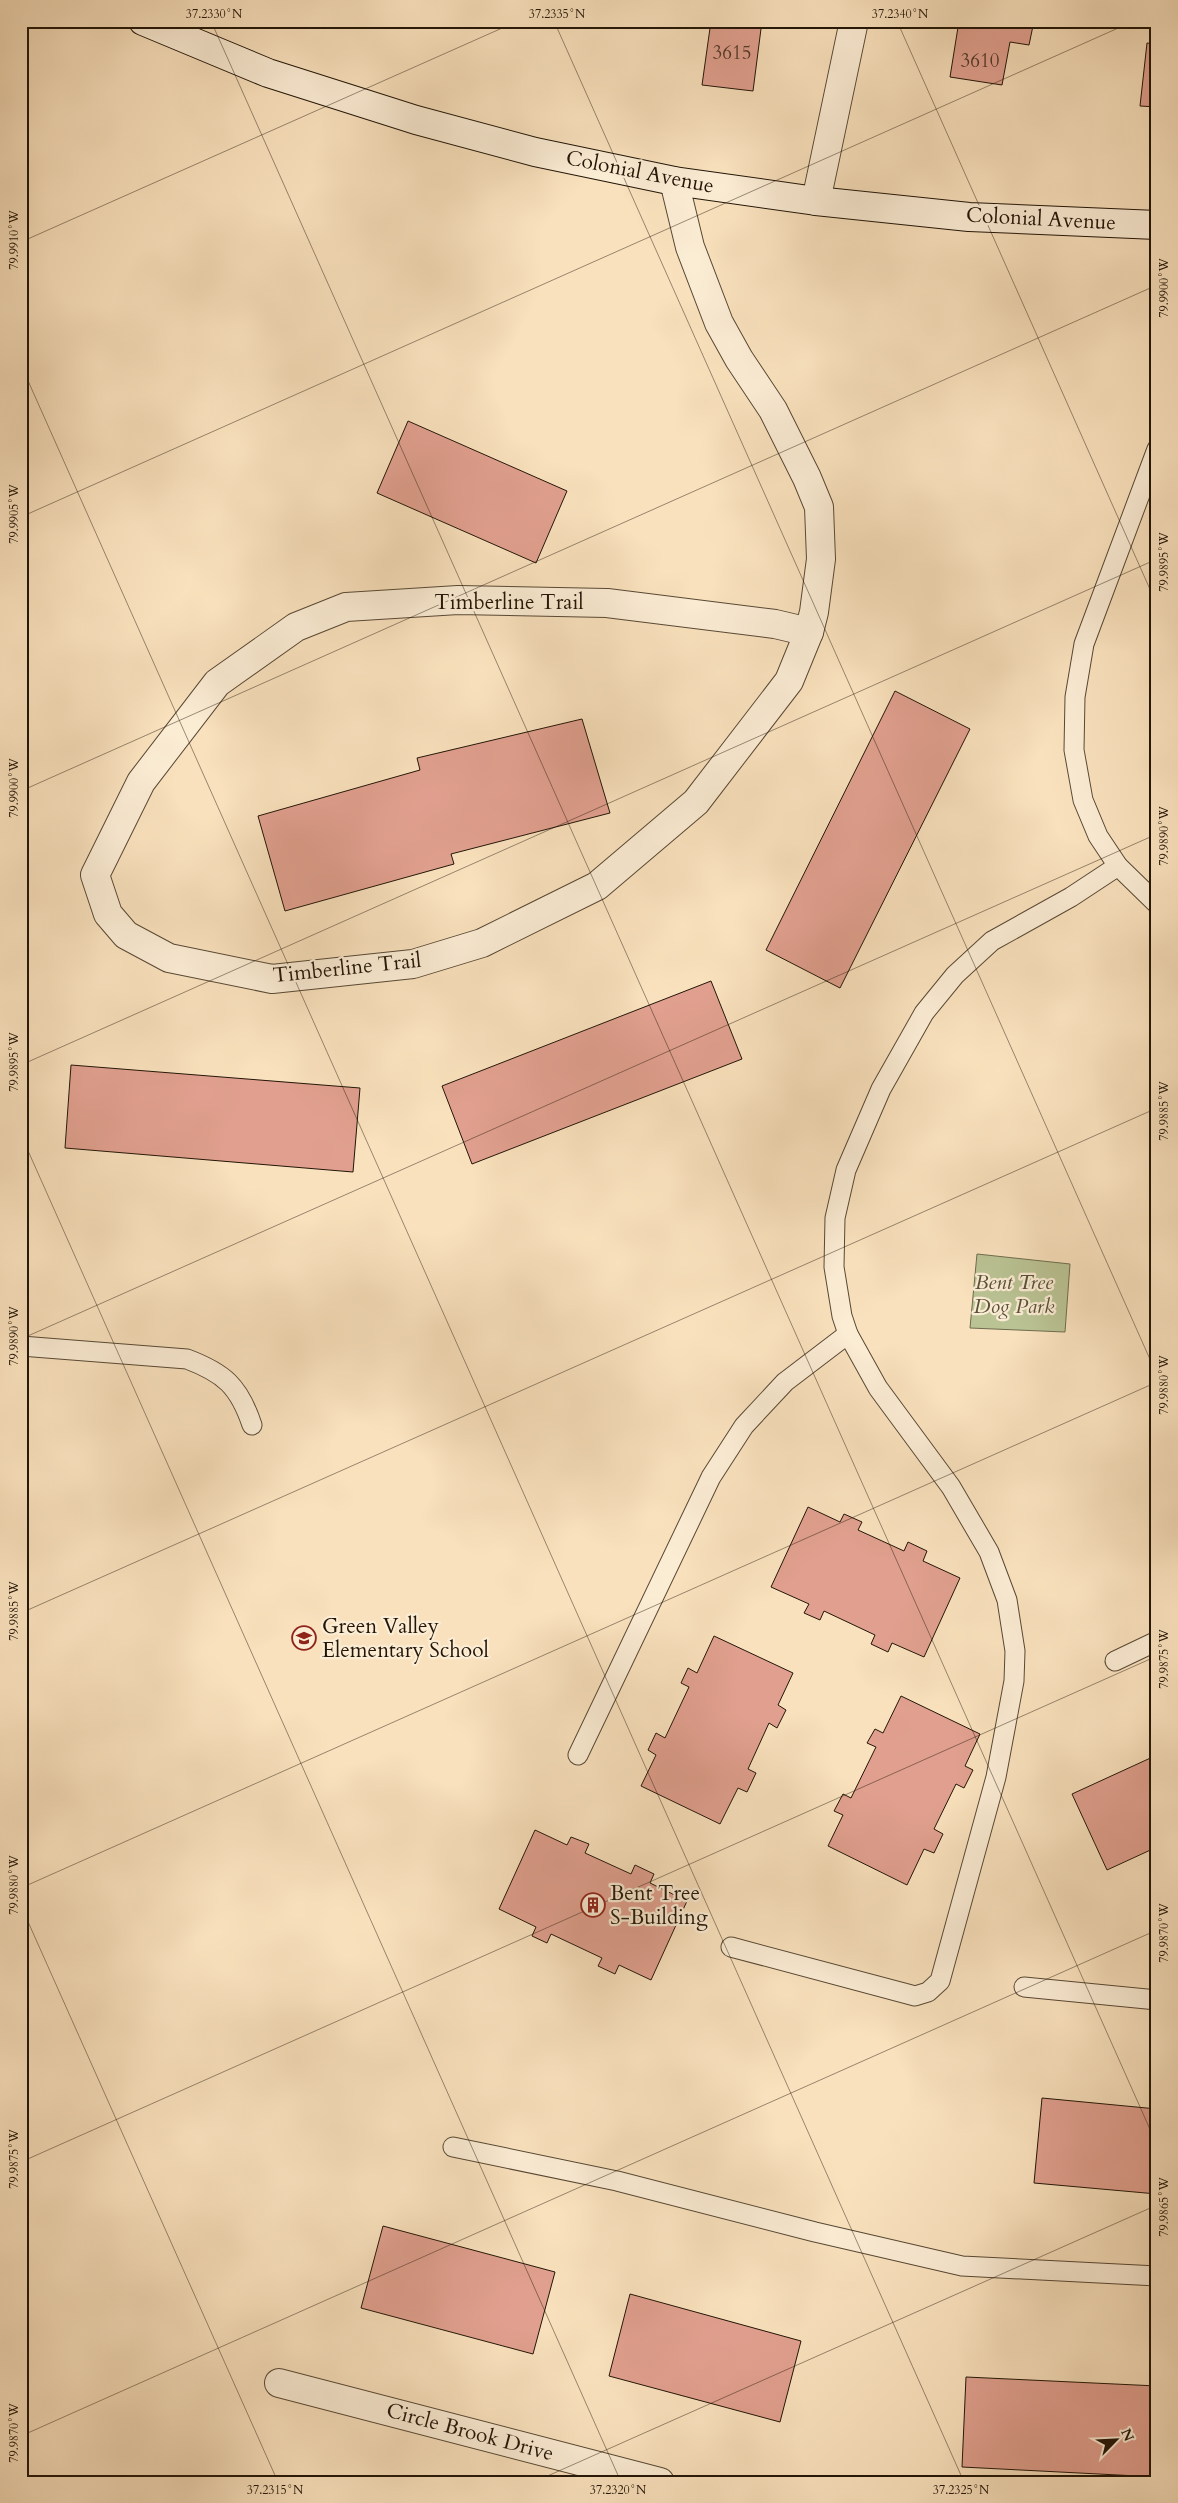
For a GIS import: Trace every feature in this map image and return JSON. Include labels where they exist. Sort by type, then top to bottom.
[{"type":"street","name":"Colonial Avenue","points":[[143,21],[268,73],[416,120],[535,152],[674,181],[816,200],[969,217],[1157,224]]},
{"type":"street","points":[[816,200],[854,21]]},
{"type":"street","name":"Timberline Trail","points":[[674,181],[690,247],[719,323],[739,360],[773,410],[808,478],[819,506],[821,559],[814,612],[809,632],[789,681],[696,802],[597,886],[482,943],[413,964],[272,979],[169,958],[126,936],[108,914],[95,875],[141,782],[217,683],[296,627],[346,607],[458,600],[607,603],[775,624],[809,632]]},
{"type":"street","name":"Circle Brook Drive","points":[[279,2383],[660,2482]]},
{"type":"lane","points":[[1157,449],[1084,644],[1075,697],[1074,750],[1083,800],[1098,836],[1118,866],[1157,904]]},
{"type":"lane","points":[[731,1947],[915,1996],[928,1992],[940,1981],[998,1768],[1014,1680],[1015,1651],[1007,1600],[989,1552],[951,1487],[878,1388],[848,1334],[842,1316],[834,1267],[835,1218],[846,1170],[881,1089],[924,1013],[955,975],[992,941],[1071,897],[1118,866]]},
{"type":"lane","points":[[578,1755],[716,1470],[744,1426],[785,1382],[848,1334]]},
{"type":"lane","points":[[21,1346],[187,1359],[212,1369],[229,1382],[245,1404],[252,1424]]},
{"type":"lane","points":[[1115,1661],[1157,1641]]},
{"type":"lane","points":[[1024,1987],[1157,2000]]},
{"type":"lane","points":[[453,2147],[617,2181],[816,2232],[962,2266],[1157,2276]]},
{"type":"green space","name":"Bent Tree Dog Park","points":[[977,1254],[1070,1264],[1065,1332],[970,1328]]},
{"type":"building","points":[[711,21],[762,21],[753,91],[702,85]]},
{"type":"building","points":[[959,21],[1034,21],[1029,45],[1010,42],[1002,85],[950,77]]},
{"type":"building","points":[[1147,43],[1157,44],[1157,107],[1140,106]]},
{"type":"building","points":[[408,421],[567,491],[536,563],[377,493]]},
{"type":"building","points":[[895,691],[970,729],[840,988],[766,950]]},
{"type":"building","points":[[582,719],[610,813],[451,854],[454,864],[285,911],[258,816],[420,770],[417,758]]},
{"type":"building","points":[[711,981],[742,1059],[472,1164],[442,1086]]},
{"type":"building","points":[[71,1065],[360,1088],[353,1172],[65,1148]]},
{"type":"building","points":[[808,1507],[840,1522],[844,1514],[862,1522],[858,1530],[904,1551],[908,1542],[927,1551],[923,1561],[960,1578],[924,1657],[892,1643],[888,1652],[871,1644],[875,1635],[824,1611],[820,1620],[804,1613],[809,1604],[771,1587]]},
{"type":"building","points":[[714,1636],[793,1673],[778,1705],[786,1710],[777,1728],[769,1723],[748,1769],[756,1773],[747,1792],[738,1788],[720,1824],[641,1786],[656,1755],[648,1750],[656,1733],[665,1738],[689,1687],[681,1683],[688,1668],[697,1673]]},
{"type":"building","points":[[901,1696],[980,1734],[965,1766],[973,1770],[964,1788],[956,1784],[934,1829],[943,1834],[934,1853],[924,1849],[907,1885],[828,1846],[843,1815],[834,1811],[843,1794],[851,1798],[876,1747],[867,1743],[875,1729],[883,1733]]},
{"type":"building","points":[[1157,1755],[1157,1847],[1107,1870],[1072,1794]]},
{"type":"building","name":"Bent Tree S-Building","points":[[535,1830],[567,1845],[571,1837],[589,1844],[585,1853],[631,1874],[635,1865],[654,1874],[650,1883],[687,1901],[651,1980],[619,1965],[615,1974],[598,1966],[602,1958],[551,1934],[547,1943],[532,1936],[536,1927],[499,1909]]},
{"type":"building","points":[[1042,2098],[1157,2109],[1157,2194],[1034,2183]]},
{"type":"building","points":[[383,2226],[555,2272],[533,2354],[361,2308]]},
{"type":"building","points":[[630,2294],[801,2341],[780,2422],[609,2376]]},
{"type":"building","points":[[966,2377],[1157,2386],[1157,2477],[962,2467]]},
{"type":"place","name":"Green Valley Elementary School","points":[[304,1638]]},
{"type":"place","name":"Bent Tree S-Building","points":[[593,1905]]}]
